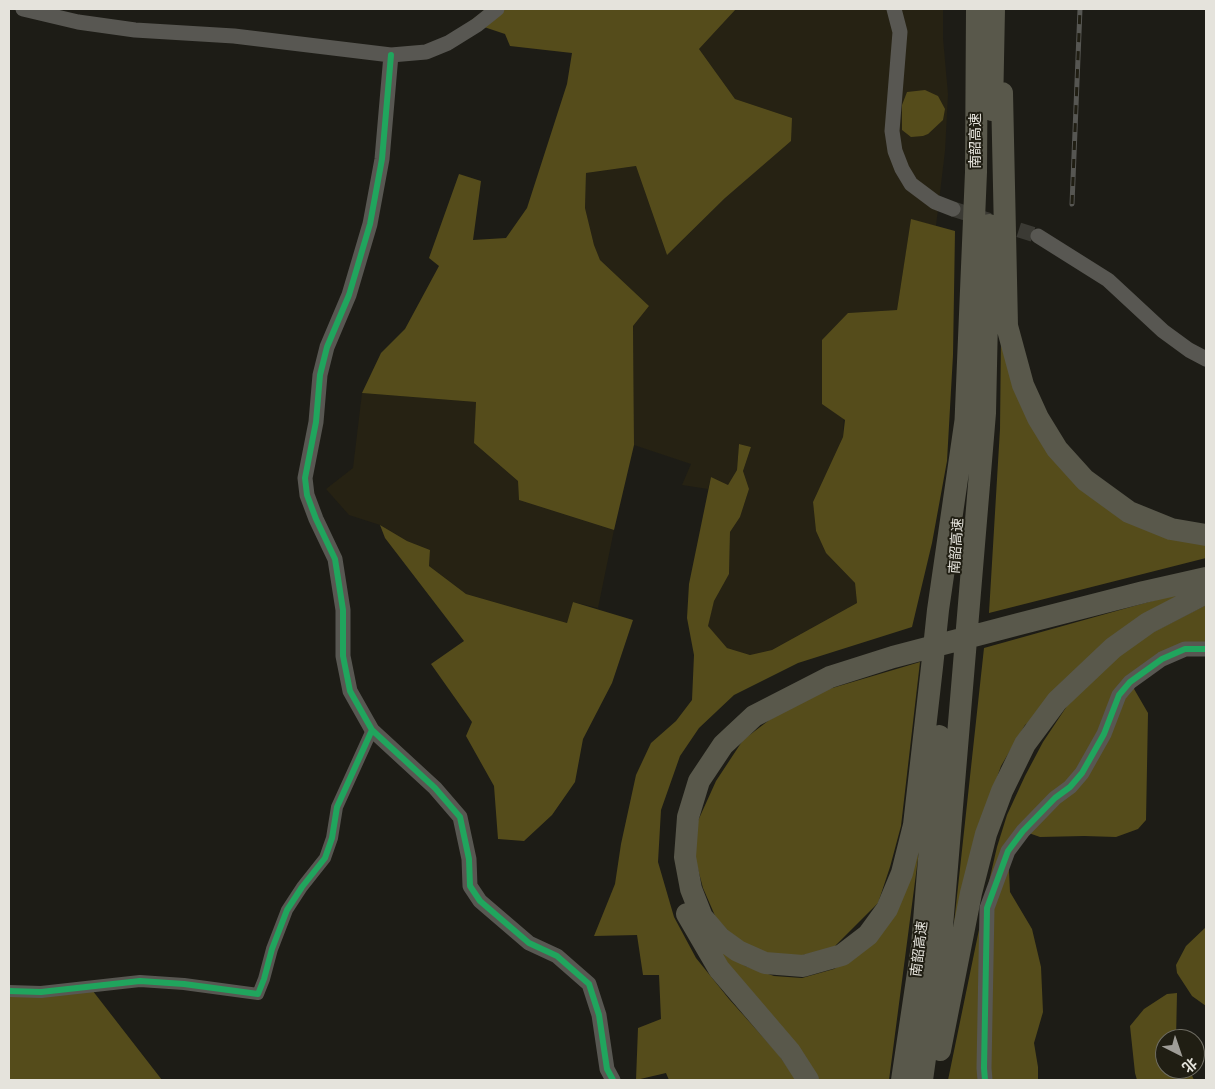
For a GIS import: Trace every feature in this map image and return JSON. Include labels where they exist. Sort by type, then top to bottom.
[{"type":"highway","name":"南韶高速","points":[[902,1080],[922,946],[953,609],[966,417],[976,172],[977,9]]},
{"type":"highway","name":"南韶高速","points":[[953,609],[985,413],[994,9]]},
{"type":"highway","points":[[1000,9],[1007,326],[1023,385],[1038,418],[1057,448],[1085,480],[1129,512],[1171,529],[1206,535]]},
{"type":"highway","points":[[808,1080],[790,1052],[719,969],[686,913],[674,871],[672,830],[685,789],[708,748],[738,714],[771,690],[807,674],[927,637],[1206,565]]},
{"type":"highway","points":[[953,609],[947,666],[914,825],[902,873],[887,909],[868,935],[842,955],[803,966],[765,963],[738,951],[720,938],[702,917],[691,888],[685,857],[688,817],[699,782],[723,745],[754,716],[830,677],[893,657],[1134,595],[1206,578]]},
{"type":"highway","points":[[933,1080],[986,834],[1002,791],[1025,744],[1057,701],[1113,648],[1148,623],[1206,593]]},
{"type":"highway","name":"南韶高速","points":[[922,1080],[940,950],[947,666]]},
{"type":"street","points":[[23,9],[78,22],[135,30],[234,36],[391,55],[426,52],[448,43],[477,25],[497,9]]},
{"type":"street","points":[[894,9],[900,32],[892,130],[895,151],[902,169],[912,184],[935,202],[952,209]]},
{"type":"street","points":[[391,55],[382,159],[370,224],[349,294],[327,347],[320,375],[316,422],[305,478],[306,495],[335,559],[343,610],[343,656],[350,691],[372,730],[435,788],[460,817],[469,859],[470,886],[480,901],[529,943],[557,956],[589,984],[598,1015],[607,1069],[613,1080]]},
{"type":"street","points":[[1038,236],[1108,280],[1163,331],[1189,350],[1206,359]]},
{"type":"street","points":[[985,1080],[987,908],[1008,851],[1023,831],[1055,798],[1070,787],[1082,773],[1104,734],[1119,695],[1130,682],[1162,659],[1185,649],[1206,649]]},
{"type":"street","points":[[9,990],[41,992],[140,981],[184,984],[258,994],[287,910],[325,858],[332,838],[337,808],[372,730]]},
{"type":"shaded area","points":[[486,9],[736,9],[699,49],[735,99],[792,118],[791,141],[725,198],[667,255],[636,166],[586,173],[585,208],[594,245],[600,260],[649,306],[633,326],[634,445],[614,530],[519,500],[518,481],[474,443],[476,402],[362,393],[381,353],[405,329],[439,266],[429,258],[459,174],[481,181],[473,240],[506,238],[527,208],[567,84],[572,53],[510,46],[505,34],[469,22]]},
{"type":"shaded area","points":[[736,9],[943,9],[943,38],[948,94],[945,151],[936,226],[911,220],[897,310],[848,313],[843,437],[813,502],[816,531],[826,553],[855,583],[857,603],[772,650],[750,655],[727,648],[707,626],[714,601],[729,574],[730,532],[740,517],[749,489],[743,471],[751,447],[739,444],[737,470],[728,485],[711,477],[708,489],[682,485],[691,464],[634,445],[633,326],[649,306],[600,260],[594,245],[585,208],[586,173],[636,166],[667,255],[725,198],[792,118],[735,99],[699,49]]},
{"type":"shaded area","points":[[925,90],[938,96],[945,109],[943,120],[928,134],[911,137],[902,130],[902,105],[907,92]]},
{"type":"shaded area","points":[[911,219],[955,231],[953,355],[947,461],[932,543],[912,627],[798,663],[734,695],[699,728],[680,756],[661,810],[658,862],[674,917],[696,958],[729,999],[779,1055],[796,1080],[669,1080],[666,1073],[636,1080],[638,1028],[661,1019],[659,975],[643,975],[637,935],[594,936],[615,884],[621,844],[636,775],[651,743],[676,721],[692,700],[694,655],[687,618],[689,584],[711,477],[728,485],[737,470],[739,444],[751,447],[743,471],[749,489],[740,517],[730,532],[729,574],[714,601],[708,626],[727,648],[750,655],[772,650],[857,603],[855,583],[826,553],[816,531],[813,502],[843,437],[845,420],[822,404],[822,340],[848,313],[897,310]]},
{"type":"shaded area","points":[[1001,337],[1085,492],[1206,542],[1206,558],[989,613],[1000,429]]},
{"type":"shaded area","points":[[362,393],[476,402],[474,443],[518,481],[519,500],[614,530],[598,608],[573,602],[567,623],[466,594],[429,566],[430,550],[407,541],[380,525],[349,515],[326,489],[353,468]]},
{"type":"shaded area","points":[[380,525],[407,541],[430,550],[429,566],[466,594],[567,623],[573,602],[633,620],[612,683],[583,739],[575,782],[552,815],[524,841],[498,839],[494,786],[466,736],[472,722],[431,664],[464,641],[385,538]]},
{"type":"shaded area","points":[[1202,587],[1025,725],[1001,766],[978,832],[951,951],[984,648]]},
{"type":"shaded area","points":[[1206,605],[1206,649],[1185,649],[1130,682],[1148,713],[1146,820],[1138,829],[1116,837],[1040,837],[1023,831],[1008,851],[1010,892],[1032,929],[1041,967],[1043,1012],[1034,1043],[1038,1080],[948,1080],[997,847],[1007,815],[1043,742],[1075,694],[1124,647]]},
{"type":"shaded area","points":[[920,662],[901,826],[878,903],[832,949],[798,956],[777,956],[751,949],[732,935],[716,918],[703,888],[695,858],[697,823],[716,781],[743,740],[785,708],[829,689]]},
{"type":"shaded area","points":[[922,828],[889,1080],[817,1080],[724,962],[722,949],[745,966],[774,976],[802,978],[834,969],[861,953]]},
{"type":"shaded area","points":[[1206,927],[1206,1006],[1192,996],[1177,973],[1176,965],[1186,946]]},
{"type":"shaded area","points":[[89,986],[162,1080],[9,1080],[9,991]]},
{"type":"shaded area","points":[[1177,993],[1176,1029],[1155,1029],[1155,1079],[1194,1080],[1137,1080],[1130,1026],[1144,1009],[1167,994]]},
{"type":"tunnel","points":[[953,209],[1038,236]]},
{"type":"railway","points":[[1072,204],[1080,9]]},
{"type":"cycle path","points":[[391,55],[382,159],[370,224],[349,295],[327,347],[320,375],[316,422],[305,478],[307,495],[335,559],[343,610],[343,656],[350,691],[372,730],[435,788],[460,817],[469,859],[470,886],[480,901],[529,943],[557,956],[589,984],[599,1015],[607,1069],[613,1080]]},
{"type":"cycle path","points":[[985,1080],[987,908],[1008,851],[1023,831],[1055,798],[1070,787],[1082,773],[1104,734],[1119,695],[1130,682],[1162,659],[1185,649],[1206,649]]},
{"type":"cycle path","points":[[9,991],[41,992],[140,981],[184,984],[258,994],[287,910],[325,858],[332,838],[337,807],[372,730]]}]
